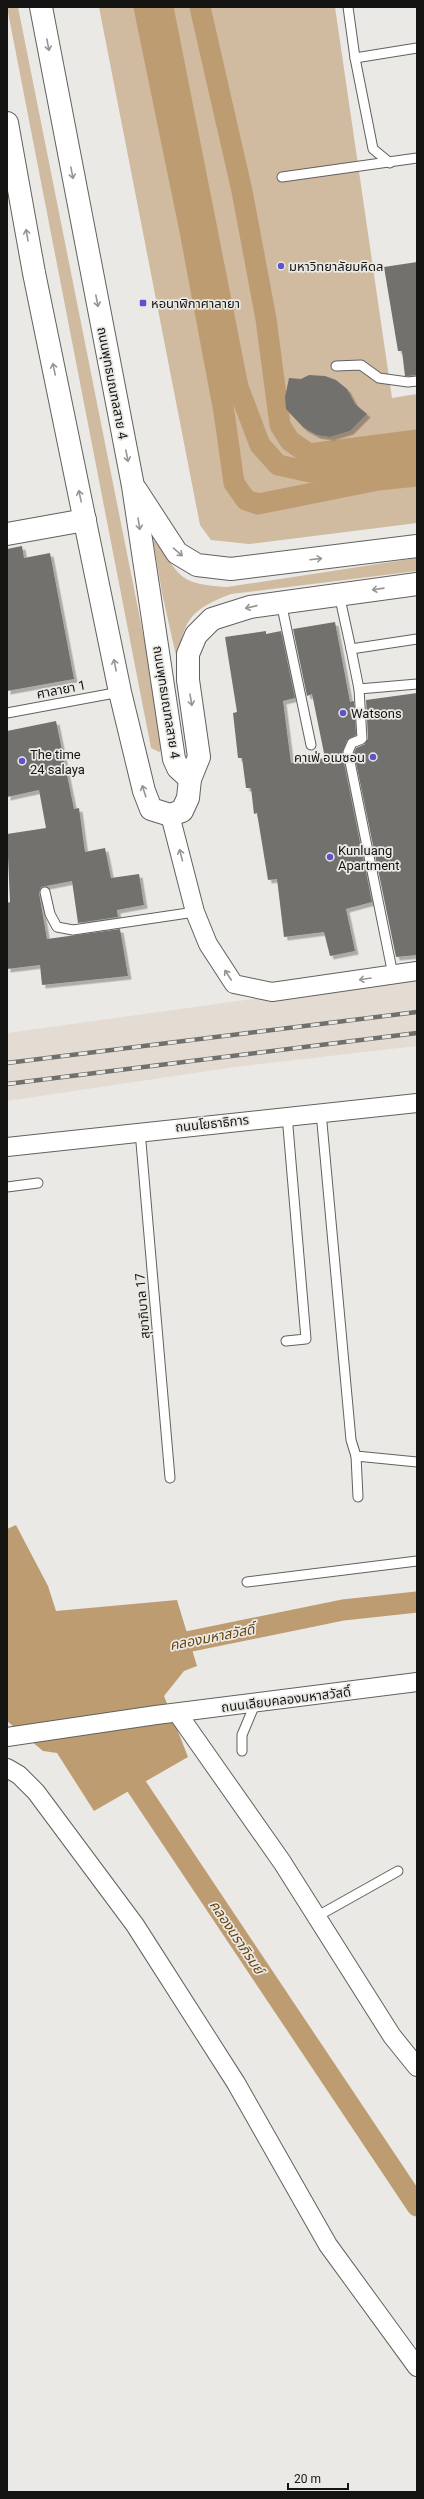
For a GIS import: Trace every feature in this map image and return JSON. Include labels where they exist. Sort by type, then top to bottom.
[{"type":"main road","name":"ถนนพุทธมณฑลสาย 4","points":[[41,7],[133,486],[174,759],[178,768],[190,779]]},
{"type":"main road","points":[[7,123],[34,273],[120,692],[144,791],[151,809],[170,815],[182,811],[188,798],[190,779],[199,757],[188,680],[188,654],[196,635],[212,619],[250,607],[417,584]]},
{"type":"main road","points":[[133,486],[177,553],[197,564],[231,569],[417,546]]},
{"type":"main road","points":[[7,534],[85,520]]},
{"type":"street","points":[[170,815],[195,912],[208,944],[234,984],[272,992],[417,971]]},
{"type":"street","name":"ถนนโยธาธิการ","points":[[7,1147],[140,1131],[417,1102]]},
{"type":"street","name":"ถนนเลียบคลองมหาสวัสดิ์","points":[[7,1737],[156,1715],[178,1714],[417,1682]]},
{"type":"street","points":[[178,1714],[282,1862],[392,2036],[417,2067]]},
{"type":"street","points":[[7,1768],[19,1775],[36,1792],[135,1925],[236,2083],[328,2244],[417,2367]]},
{"type":"lane","points":[[348,7],[355,58],[373,149],[390,163]]},
{"type":"lane","points":[[355,58],[417,48]]},
{"type":"lane","points":[[282,177],[417,158]]},
{"type":"lane","points":[[336,366],[361,365],[379,378],[408,382],[417,381]]},
{"type":"lane","points":[[340,594],[359,689],[362,739],[352,743],[348,752],[393,975]]},
{"type":"lane","points":[[281,602],[311,745]]},
{"type":"lane","points":[[351,649],[417,639]]},
{"type":"lane","points":[[359,689],[417,684]]},
{"type":"lane","name":"ศาลายา 1","points":[[7,713],[120,692]]},
{"type":"lane","points":[[45,892],[50,914],[57,927],[73,930],[195,912]]},
{"type":"lane","points":[[321,1112],[350,1440],[356,1456],[358,1498]]},
{"type":"lane","points":[[286,1341],[306,1339],[287,1115]]},
{"type":"lane","name":"สุขาภิบาล 17","points":[[140,1131],[170,1478]]},
{"type":"lane","points":[[7,1187],[38,1183]]},
{"type":"lane","points":[[356,1456],[417,1462]]},
{"type":"lane","points":[[247,1582],[417,1561]]},
{"type":"lane","points":[[242,1751],[242,1735],[255,1704]]},
{"type":"lane","points":[[316,1917],[398,1871]]},
{"type":"shaded area","points":[[7,7],[18,7],[165,744],[164,749],[159,752],[151,748]]},
{"type":"shaded area","name":"มหาวิทยาลัยมหิดล","points":[[99,7],[335,7],[392,398],[417,394],[417,523],[249,544],[211,540],[200,525]]},
{"type":"shaded area","points":[[153,539],[181,575],[188,580],[210,586],[227,587],[417,558],[417,571],[231,594],[217,599],[198,611],[192,617],[183,634],[177,660],[162,593]]},
{"type":"shaded area","points":[[417,976],[417,1046],[235,1067],[7,1101],[7,1033]]},
{"type":"shaded area","points":[[16,1525],[48,1586],[56,1611],[177,1600],[197,1666],[184,1671],[164,1696],[188,1757],[94,1811],[57,1753],[43,1751],[7,1721],[7,1529]]},
{"type":"building","points":[[417,262],[417,375],[405,376],[402,351],[398,351],[384,267]]},
{"type":"building","points":[[309,375],[325,376],[336,380],[347,389],[355,404],[367,414],[350,431],[330,437],[317,435],[304,428],[286,409],[285,397],[289,378],[301,379]]},
{"type":"building","points":[[22,546],[24,558],[50,553],[74,679],[7,691],[7,549]]},
{"type":"building","points":[[335,622],[350,702],[354,701],[356,735],[347,740],[342,753],[372,902],[346,909],[355,951],[330,956],[324,932],[284,937],[277,879],[268,880],[257,813],[254,814],[251,788],[246,788],[242,758],[238,758],[233,713],[237,712],[225,637],[266,631],[266,634],[281,631],[295,698],[283,701],[291,763],[325,758],[312,694],[307,696],[293,629]]},
{"type":"building","points":[[417,693],[417,955],[396,957],[354,753],[356,748],[365,744],[368,739],[366,700]]},
{"type":"building","points":[[56,721],[74,809],[79,808],[85,852],[105,848],[111,878],[139,874],[144,905],[117,910],[118,917],[78,923],[72,881],[41,887],[39,893],[47,939],[120,929],[128,976],[42,985],[40,965],[7,969],[7,903],[10,902],[7,834],[46,828],[39,790],[7,797],[7,731]]},
{"type":"waterway","points":[[144,7],[190,231],[224,412],[234,483],[246,500],[258,504],[378,480],[417,476]]},
{"type":"waterway","points":[[163,7],[238,387],[260,445],[278,465],[310,472],[417,460]]},
{"type":"waterway","points":[[200,7],[242,191],[266,319],[280,425],[290,441],[309,454],[417,440]]},
{"type":"waterway","name":"คลองมหาสวัสดิ์","points":[[162,1647],[343,1610],[417,1602]]},
{"type":"waterway","name":"คลองนราภิรมย์","points":[[121,1763],[417,2206]]},
{"type":"railway","points":[[7,1063],[417,1012]]},
{"type":"railway","points":[[7,1084],[417,1033]]},
{"type":"place","name":"มหาวิทยาลัยมหิดล","points":[[281,266]]},
{"type":"place","name":"หอนาฬิกาศาลายา","points":[[143,303]]},
{"type":"place","name":"Watsons","points":[[343,713]]},
{"type":"place","name":"คาเฟ่ อเมซอน","points":[[373,757]]},
{"type":"place","name":"The time 24 salaya","points":[[22,761]]},
{"type":"place","name":"Kunluang Apartment","points":[[330,857]]}]
